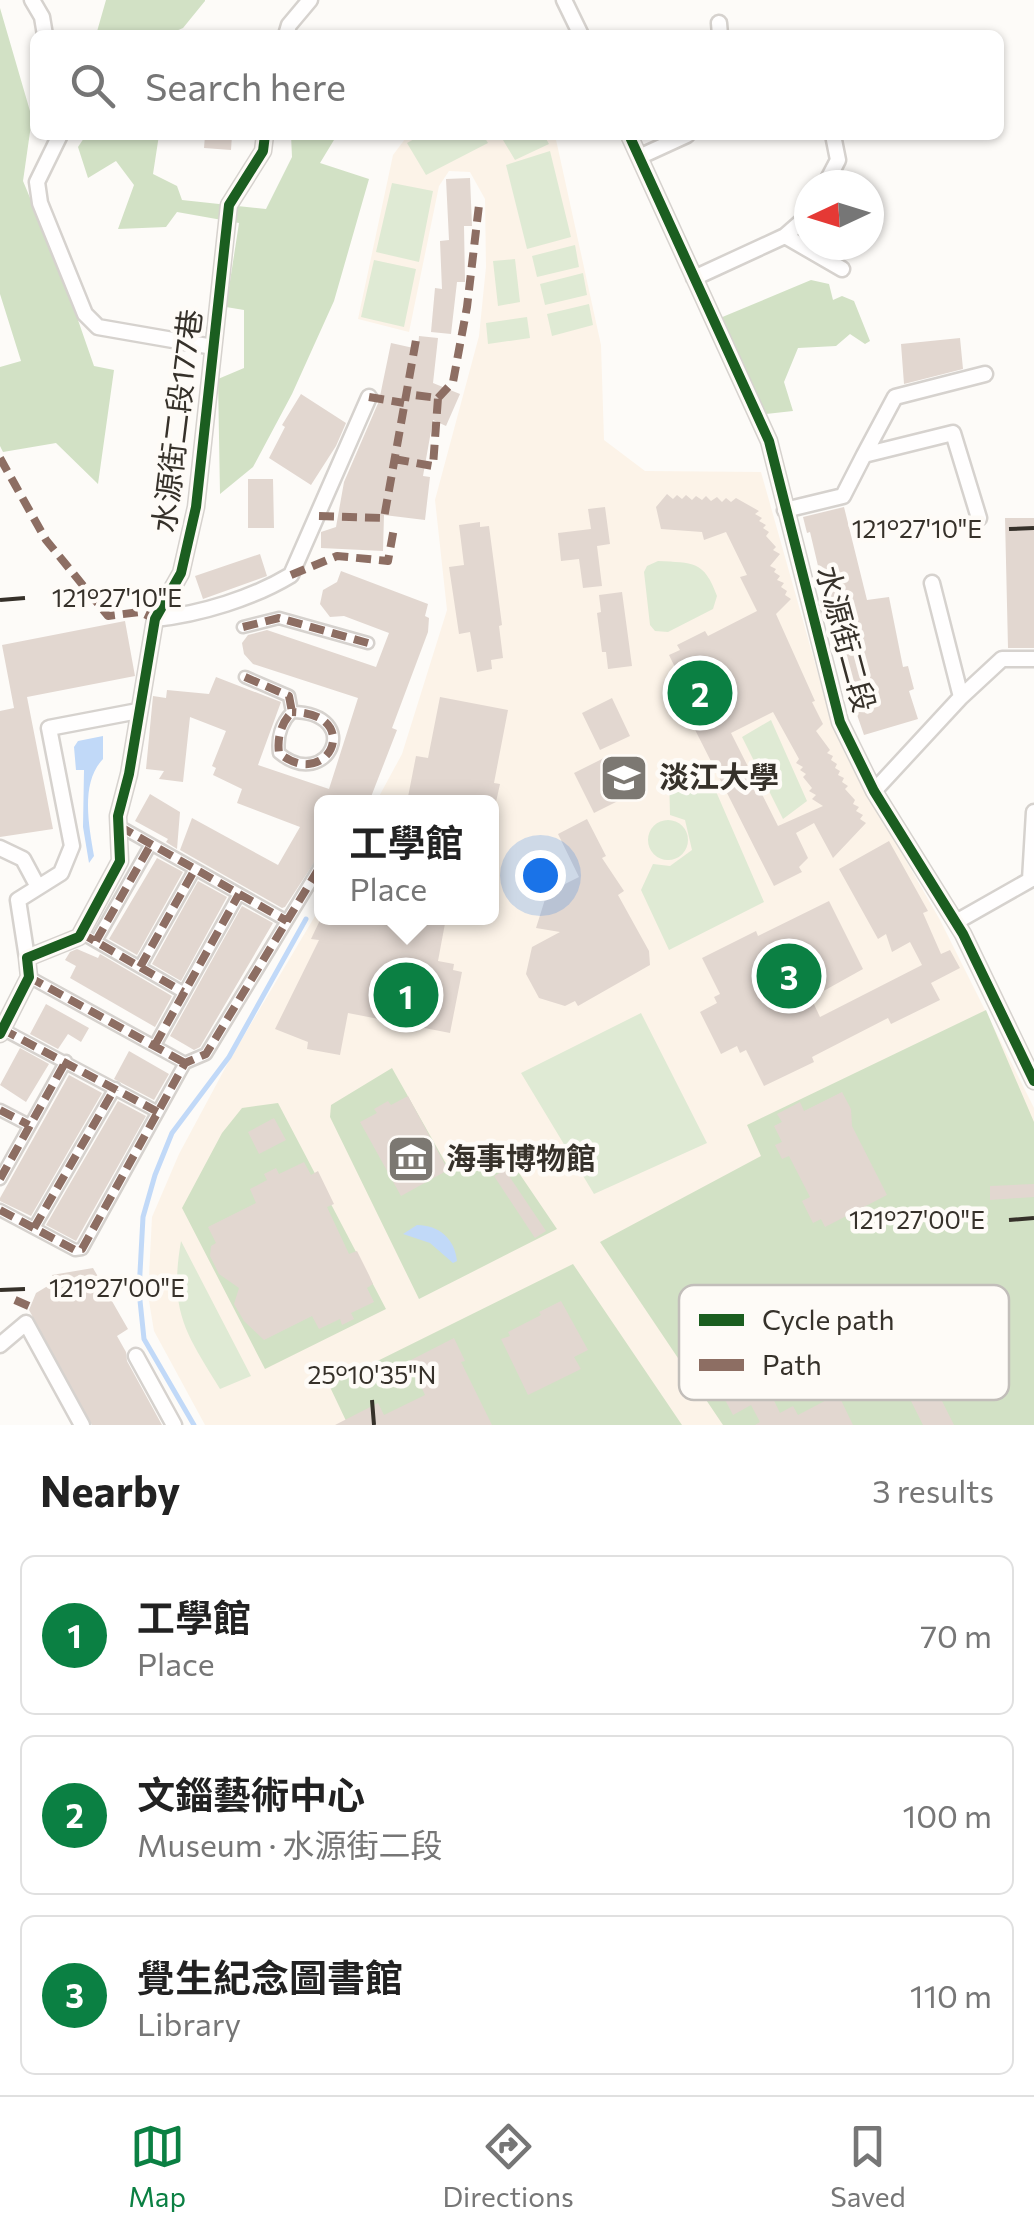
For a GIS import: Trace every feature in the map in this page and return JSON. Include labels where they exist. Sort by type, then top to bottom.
[{"type":"street","points":[[32,0],[44,30]]},
{"type":"street","points":[[288,30],[310,0]]},
{"type":"street","points":[[564,0],[579,30]]},
{"type":"street","points":[[58,140],[38,182],[40,203],[85,314],[98,328],[213,346]]},
{"type":"street","name":"水源街二段177巷","points":[[81,933],[120,861],[118,816],[156,619],[182,574],[196,507],[228,205],[262,151],[264,140]]},
{"type":"street","name":"水源街二段","points":[[631,140],[769,441],[840,722],[874,791],[956,922],[1010,1025],[1034,1082]]},
{"type":"street","points":[[639,157],[676,140]]},
{"type":"street","points":[[833,170],[838,160],[834,140]]},
{"type":"street","points":[[694,278],[785,236],[794,228]]},
{"type":"street","points":[[785,236],[842,270]]},
{"type":"street","points":[[785,510],[843,496],[895,397],[985,374]]},
{"type":"street","points":[[156,619],[178,617],[268,589],[291,575],[368,397]]},
{"type":"street","points":[[864,455],[953,433],[980,518]]},
{"type":"street","points":[[932,583],[961,697]]},
{"type":"street","points":[[243,627],[279,618],[368,643]]},
{"type":"street","points":[[874,791],[1002,659],[1031,663]]},
{"type":"street","points":[[245,677],[289,696],[292,712]]},
{"type":"street","points":[[138,710],[49,728],[72,846],[61,872],[18,900],[29,977],[1,1031],[158,1112]]},
{"type":"street","points":[[292,712],[316,714],[332,726],[335,734],[328,756],[318,764],[304,765],[279,753],[284,720],[292,712]]},
{"type":"street","points":[[956,922],[1030,880],[1034,812]]},
{"type":"street","points":[[119,826],[287,921]]},
{"type":"street","points":[[96,942],[151,844]]},
{"type":"street","points":[[0,848],[23,859],[38,887]]},
{"type":"street","points":[[140,967],[195,869]]},
{"type":"street","points":[[0,1210],[75,1250],[82,1250],[185,1063],[206,1054],[314,877]]},
{"type":"street","points":[[155,1046],[240,894]]},
{"type":"street","points":[[27,958],[81,933],[183,992]]},
{"type":"street","points":[[29,977],[185,1063]]},
{"type":"street","points":[[0,1180],[66,1062]]},
{"type":"street","points":[[34,1228],[115,1088]]},
{"type":"street","points":[[0,1110],[29,1125]]},
{"type":"street","points":[[0,1345],[26,1323],[82,1425]]},
{"type":"street","points":[[136,1356],[174,1425]]},
{"type":"shaded area","name":"淡江大學","points":[[404,140],[556,140],[601,345],[604,440],[645,471],[761,472],[831,720],[845,754],[940,920],[1034,1108],[1034,1425],[205,1425],[154,1331],[148,1295],[152,1217],[179,1154],[230,1059],[314,918],[314,925],[499,925],[499,795],[380,795],[402,754],[447,610],[435,500],[479,336],[486,267],[485,199],[470,172],[449,171],[439,186],[409,332],[358,319],[393,155]]},
{"type":"green space","points":[[106,0],[205,0],[178,30],[97,30]]},
{"type":"green space","points":[[0,8],[30,111],[23,181],[94,366],[114,370],[98,484],[56,443],[3,452],[0,367],[21,361],[0,294]]},
{"type":"green space","points":[[83,140],[158,140],[153,174],[177,186],[182,200],[266,209],[292,157],[291,140],[334,140],[320,163],[369,179],[334,301],[292,394],[253,467],[220,494],[218,379],[244,368],[244,310],[226,307],[239,223],[177,212],[166,227],[118,229],[134,185],[116,161],[88,178],[78,147]]},
{"type":"green space","points":[[486,140],[488,143],[426,175],[407,143]]},
{"type":"green space","points":[[503,140],[547,140],[549,144],[515,160]]},
{"type":"green space","points":[[550,151],[571,237],[527,249],[506,165]]},
{"type":"green space","points":[[392,183],[433,191],[419,262],[376,252]]},
{"type":"green space","points":[[575,245],[579,267],[537,277],[532,256]]},
{"type":"green space","points":[[515,259],[520,302],[498,306],[493,261]]},
{"type":"green space","points":[[374,260],[416,269],[404,327],[361,317]]},
{"type":"green space","points":[[583,273],[587,295],[545,305],[540,284]]},
{"type":"green space","points":[[811,280],[829,284],[833,300],[842,296],[854,301],[870,341],[865,344],[850,334],[836,346],[798,348],[784,382],[793,411],[766,414],[720,318]]},
{"type":"green space","points":[[589,304],[593,325],[552,336],[547,314]]},
{"type":"green space","points":[[527,317],[530,338],[488,344],[486,323]]},
{"type":"green space","points":[[658,561],[689,563],[702,570],[717,596],[713,609],[668,632],[655,631],[650,625],[644,572]]},
{"type":"green space","points":[[771,720],[807,801],[783,819],[742,737]]},
{"type":"green space","points":[[708,773],[764,902],[669,950],[641,890],[653,864],[670,866],[692,850],[685,820],[670,815],[669,776]]},
{"type":"green space","points":[[668,820],[682,826],[688,840],[682,854],[668,860],[654,854],[648,840],[654,826]]},
{"type":"green space","points":[[986,1010],[1034,1122],[1034,1425],[723,1425],[706,1400],[1009,1400],[1009,1285],[679,1285],[679,1360],[600,1242],[761,1156],[747,1125]]},
{"type":"green space","points":[[641,1013],[707,1143],[594,1194],[521,1073]]},
{"type":"green space","points":[[392,1068],[449,1169],[498,1142],[557,1229],[419,1299],[330,1117],[331,1105]]},
{"type":"green space","points":[[278,1103],[386,1309],[265,1369],[182,1208],[222,1133],[242,1108]]},
{"type":"green space","points":[[181,1241],[251,1376],[220,1389],[183,1320],[177,1286]]},
{"type":"green space","points":[[573,1264],[682,1425],[348,1425],[329,1385]]},
{"type":"water","points":[[103,736],[103,759],[89,792],[94,856],[89,863],[83,827],[84,770],[76,770],[74,747],[78,741]]},
{"type":"water","points":[[417,1225],[444,1235],[453,1246],[457,1261],[453,1263],[430,1243],[403,1234]]},
{"type":"building","points":[[205,140],[232,140],[231,150],[204,148]]},
{"type":"building","points":[[470,178],[472,226],[464,226],[465,282],[457,282],[451,334],[431,332],[435,288],[442,289],[440,241],[449,240],[446,179]]},
{"type":"building","points":[[419,336],[438,338],[433,383],[460,394],[446,426],[433,420],[423,476],[430,477],[425,520],[384,515],[383,551],[321,548],[321,532],[336,527],[344,482],[379,401],[391,343],[418,349]]},
{"type":"building","points":[[960,338],[963,369],[904,384],[901,344]]},
{"type":"building","points":[[301,394],[346,423],[311,485],[269,458],[285,427],[282,425]]},
{"type":"building","points":[[248,479],[273,479],[274,528],[248,528]]},
{"type":"building","points":[[667,494],[673,499],[677,495],[692,500],[706,496],[711,501],[717,497],[722,502],[736,498],[759,511],[755,514],[766,525],[766,536],[776,547],[773,550],[780,554],[770,566],[776,569],[774,572],[780,576],[777,580],[784,583],[781,587],[791,599],[776,614],[823,724],[816,731],[830,750],[827,753],[833,756],[838,775],[848,786],[845,789],[855,800],[853,804],[859,807],[856,811],[863,815],[860,819],[866,823],[833,858],[814,823],[796,833],[808,858],[799,867],[802,872],[774,886],[681,702],[690,698],[669,655],[680,650],[677,645],[705,631],[708,636],[757,611],[740,577],[747,575],[726,532],[704,540],[702,532],[661,529],[656,507]],"holes":[[[773,712],[799,759],[796,763],[803,767],[800,770],[806,774],[803,777],[812,788],[809,791],[816,795],[812,799],[823,806],[778,826],[731,733]]]},
{"type":"building","points":[[605,507],[610,544],[597,546],[602,586],[583,588],[579,559],[561,561],[558,533],[591,529],[588,509]]},
{"type":"building","points":[[844,507],[867,600],[889,597],[903,667],[908,666],[914,689],[909,691],[918,719],[864,735],[846,683],[850,681],[836,624],[827,626],[823,604],[827,604],[803,517]]},
{"type":"building","points":[[1005,518],[1034,518],[1034,648],[1008,648]]},
{"type":"building","points":[[480,522],[480,527],[489,526],[503,658],[491,660],[492,669],[477,672],[470,632],[459,634],[449,567],[464,565],[459,525]]},
{"type":"building","points":[[260,554],[267,576],[203,599],[195,576]]},
{"type":"building","points":[[341,571],[428,604],[428,632],[372,795],[314,795],[314,863],[282,908],[180,850],[192,818],[278,865],[300,827],[237,803],[242,789],[213,775],[216,768],[212,766],[226,731],[190,717],[183,782],[159,779],[164,771],[146,769],[153,696],[166,698],[167,690],[209,694],[216,677],[281,702],[258,765],[329,789],[358,698],[253,664],[244,654],[242,643],[248,635],[267,630],[376,667],[389,633],[344,616],[330,617],[320,604],[323,590],[337,582]]},
{"type":"building","points":[[622,592],[632,666],[608,669],[597,613],[601,612],[599,595]]},
{"type":"building","points":[[125,621],[135,676],[27,697],[53,829],[0,837],[0,711],[14,708],[2,645]]},
{"type":"building","points":[[440,697],[508,710],[494,783],[500,784],[498,795],[408,795],[416,756],[428,758]]},
{"type":"building","points":[[612,698],[630,736],[600,750],[582,713]]},
{"type":"building","points":[[604,758],[624,798],[594,813],[574,773]]},
{"type":"building","points":[[150,794],[180,812],[177,849],[166,842],[168,839],[135,821]]},
{"type":"building","points":[[587,819],[606,856],[602,858],[624,891],[618,895],[649,951],[650,965],[578,1006],[575,1001],[565,1006],[539,998],[526,974],[532,947],[560,932],[536,928],[547,893],[579,877],[558,834]]},
{"type":"building","points":[[889,841],[928,911],[923,913],[941,954],[950,950],[960,968],[931,983],[940,1000],[891,1024],[888,1018],[764,1086],[746,1050],[740,1053],[737,1046],[721,1054],[700,1012],[717,1003],[714,997],[720,994],[702,958],[829,901],[863,969],[811,998],[820,1017],[922,965],[910,942],[892,952],[886,934],[878,939],[839,869]]},
{"type":"building","points":[[157,858],[183,872],[137,955],[109,939]]},
{"type":"building","points":[[198,881],[227,897],[181,981],[152,964]]},
{"type":"building","points":[[242,906],[273,923],[200,1047],[194,1050],[170,1036]]},
{"type":"building","points":[[318,925],[445,925],[438,961],[454,964],[453,970],[462,972],[450,1033],[348,1013],[340,1055],[307,1049],[308,1042],[275,1029],[319,940],[311,939]]},
{"type":"building","points":[[77,949],[98,958],[100,954],[172,996],[155,1027],[70,978],[76,966],[65,960]]},
{"type":"building","points":[[46,1004],[89,1028],[81,1042],[68,1034],[58,1049],[30,1034]]},
{"type":"building","points":[[20,1048],[49,1064],[26,1102],[0,1085]]},
{"type":"building","points":[[129,1051],[169,1074],[154,1100],[114,1079]]},
{"type":"building","points":[[69,1075],[102,1093],[31,1216],[0,1198]]},
{"type":"building","points":[[842,1092],[851,1109],[852,1126],[887,1195],[825,1227],[821,1219],[813,1223],[802,1201],[810,1197],[789,1156],[782,1159],[775,1145],[782,1142],[774,1126],[782,1122],[777,1114],[800,1102],[804,1111]]},
{"type":"building","name":"海事博物館","points":[[408,1096],[448,1170],[401,1196],[360,1122],[388,1101],[391,1105]]},
{"type":"building","points":[[118,1101],[146,1116],[76,1241],[46,1225]]},
{"type":"building","points":[[274,1118],[286,1140],[259,1154],[248,1132]]},
{"type":"building","points":[[304,1162],[311,1175],[318,1171],[334,1204],[327,1207],[349,1254],[357,1251],[373,1284],[367,1288],[374,1302],[351,1313],[354,1319],[342,1325],[340,1319],[319,1329],[312,1316],[264,1340],[244,1321],[234,1304],[239,1288],[219,1274],[210,1256],[211,1246],[216,1243],[208,1227],[256,1203],[250,1189],[267,1180],[264,1174],[276,1168],[279,1174]]},
{"type":"building","points":[[505,1170],[546,1231],[535,1238],[494,1176]]},
{"type":"building","points":[[1034,1184],[1034,1197],[990,1200],[990,1186]]},
{"type":"building","points":[[93,1268],[128,1329],[117,1336],[162,1425],[92,1425],[29,1310],[36,1293],[56,1281],[52,1275]]},
{"type":"building","points":[[561,1301],[588,1350],[574,1357],[581,1369],[528,1395],[501,1339]]},
{"type":"building","points":[[454,1338],[465,1361],[461,1362],[492,1425],[335,1425],[378,1403],[384,1415],[425,1395],[409,1361]]},
{"type":"building","points":[[725,1400],[774,1400],[780,1413],[793,1406],[798,1415],[827,1400],[841,1400],[853,1425],[755,1425],[760,1422],[751,1405],[733,1415]]},
{"type":"building","points":[[910,1400],[942,1400],[954,1425],[923,1425]]},
{"type":"waterway","points":[[194,1425],[144,1339],[139,1291],[143,1217],[172,1133],[229,1057],[306,919]]},
{"type":"marked path","points":[[438,398],[453,382],[479,205]]},
{"type":"marked path","points":[[319,516],[384,518],[416,340]]},
{"type":"marked path","points":[[394,459],[433,466],[438,398],[406,394]]},
{"type":"marked path","points":[[369,397],[404,403]]},
{"type":"marked path","points":[[0,458],[46,540],[108,616],[140,612],[155,619]]},
{"type":"marked path","points":[[291,575],[337,556],[388,561],[394,528]]},
{"type":"marked path","points":[[243,627],[279,618],[368,643]]},
{"type":"marked path","points":[[245,677],[289,696],[292,712],[281,731],[279,753],[297,763],[312,764],[324,758],[333,736],[328,724],[314,716],[292,712]]},
{"type":"marked path","points":[[119,826],[287,921]]},
{"type":"marked path","points":[[96,941],[151,844]]},
{"type":"marked path","points":[[140,967],[195,869]]},
{"type":"marked path","points":[[0,1210],[75,1250],[82,1249],[185,1063],[206,1054],[314,877]]},
{"type":"marked path","points":[[155,1045],[239,894]]},
{"type":"marked path","points":[[81,933],[183,992]]},
{"type":"marked path","points":[[29,977],[185,1063]]},
{"type":"marked path","points":[[2,1029],[158,1112]]},
{"type":"marked path","points":[[0,1179],[66,1061]]},
{"type":"marked path","points":[[34,1228],[115,1088]]},
{"type":"marked path","points":[[0,1110],[29,1125]]},
{"type":"marked path","points":[[15,1300],[31,1307]]},
{"type":"cycle path","points":[[0,1034],[29,977],[27,958],[79,937],[120,861],[118,816],[129,774],[155,619],[181,573],[196,507],[229,205],[263,151],[264,140]]},
{"type":"cycle path","points":[[631,140],[769,441],[840,722],[874,791],[963,934],[1034,1081]]},
{"type":"place","name":"文錙藝術中心","points":[[700,693]]},
{"type":"place","name":"淡江大學","points":[[624,778]]},
{"type":"place","name":"覺生紀念圖書館","points":[[789,976]]},
{"type":"place","name":"工學館","points":[[406,995]]},
{"type":"place","name":"海事博物館","points":[[411,1159]]}]
